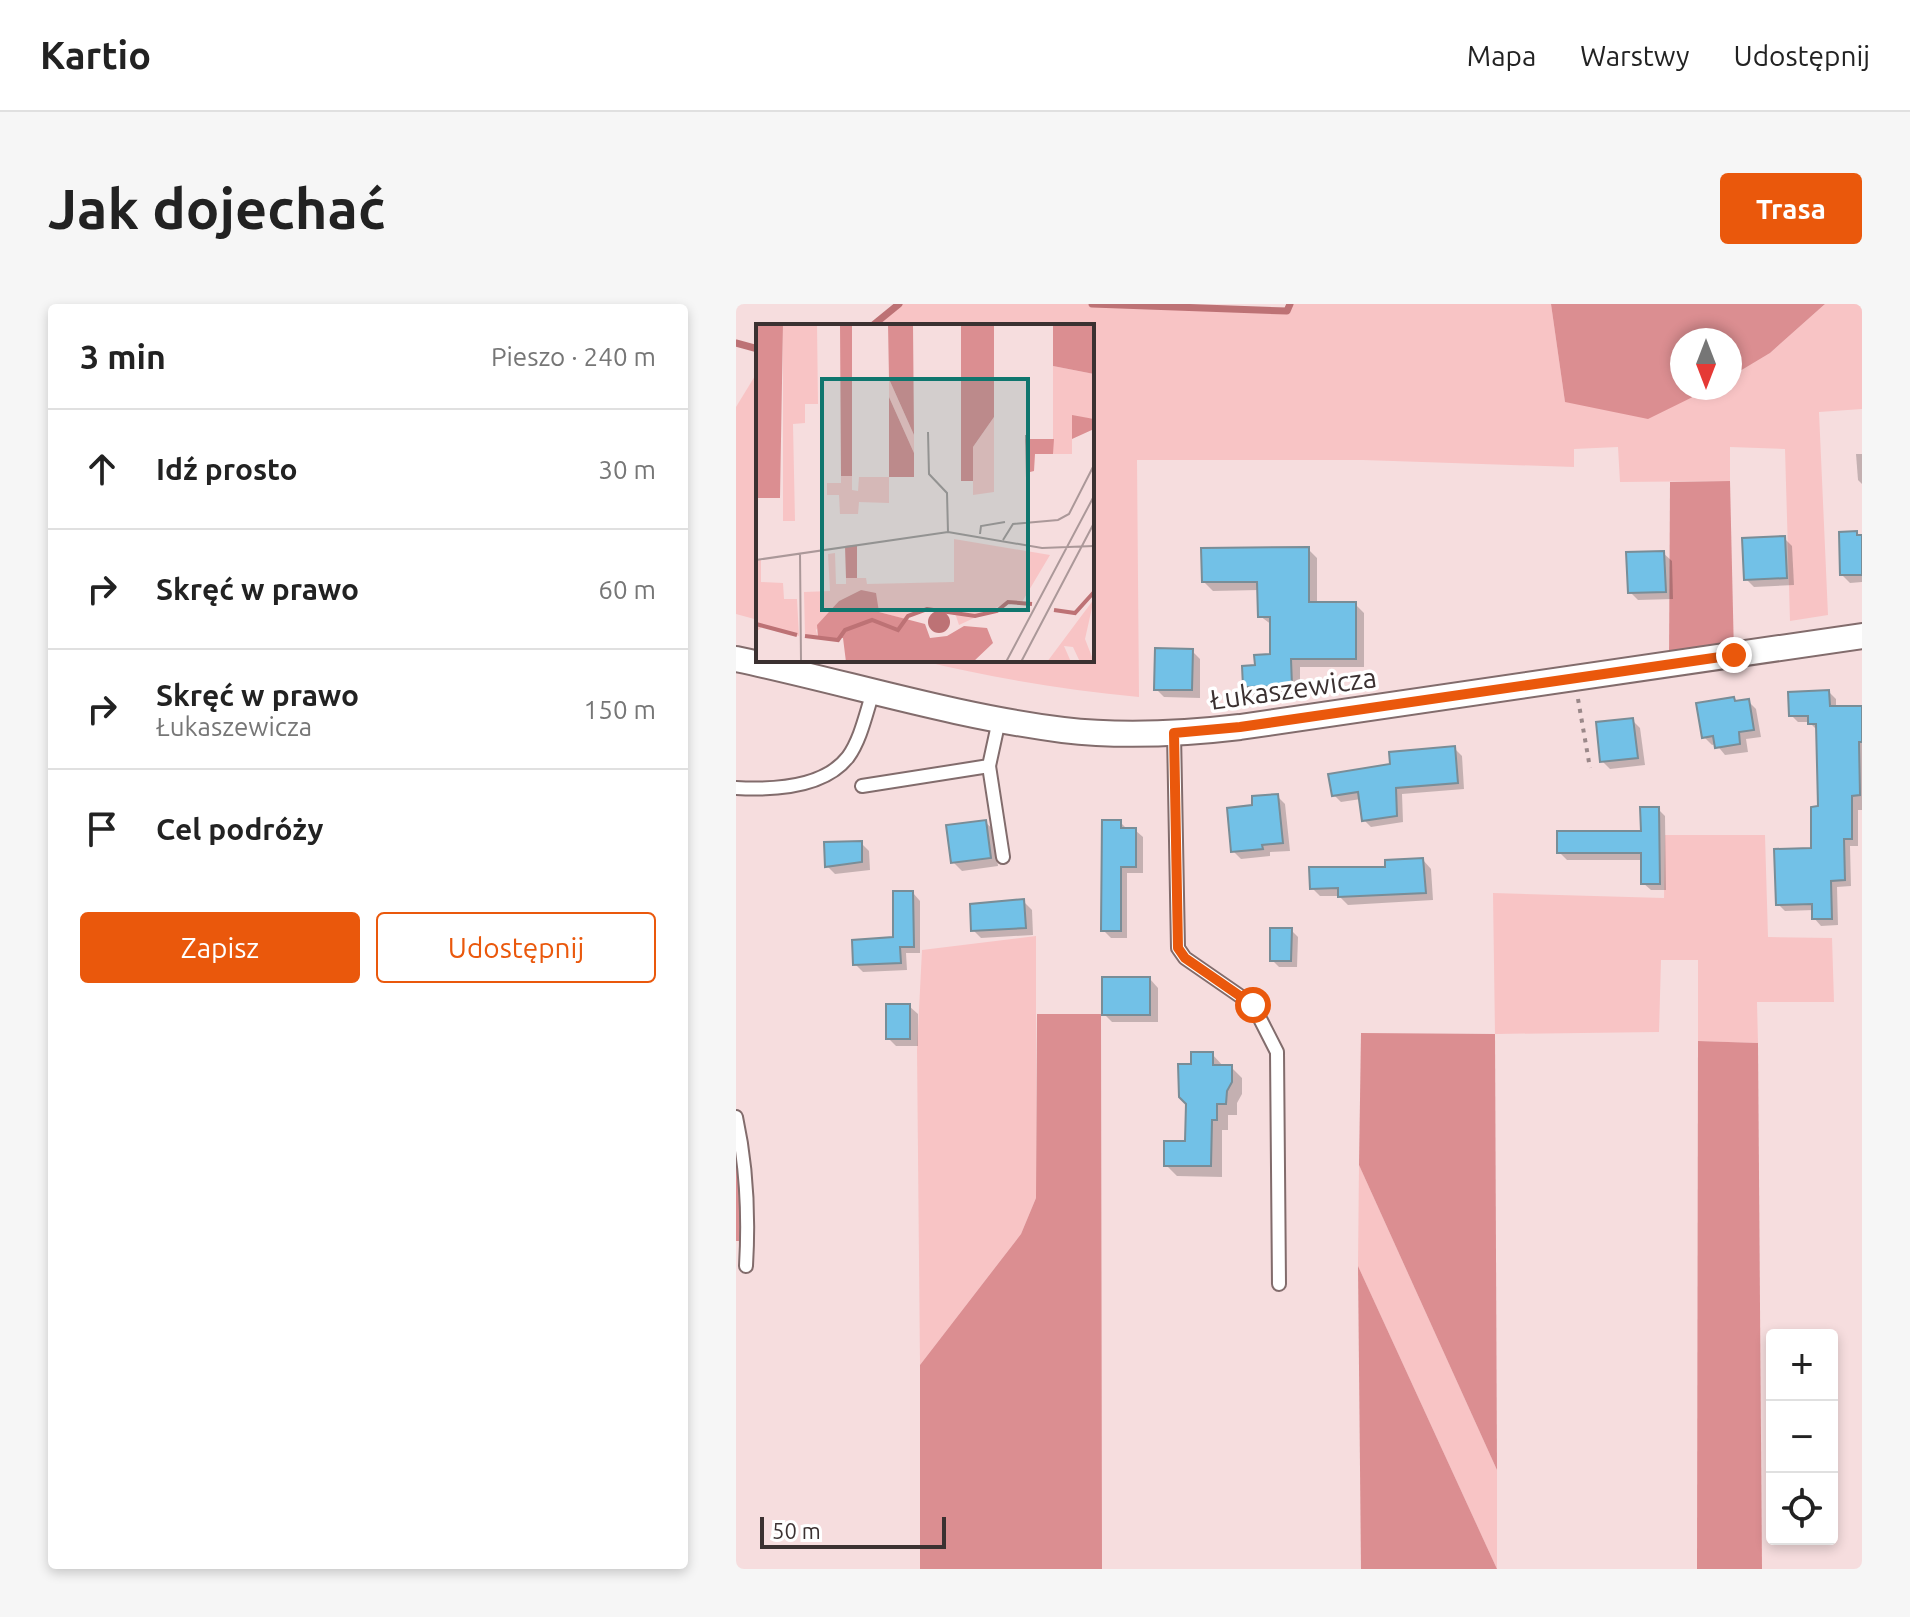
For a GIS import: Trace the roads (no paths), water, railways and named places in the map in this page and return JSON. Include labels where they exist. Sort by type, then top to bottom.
[{"type":"street","name":"Łukaszewicza","points":[[736,659],[999,720],[1066,730],[1142,734],[1240,727],[1862,636]]},
{"type":"lane","points":[[736,788],[785,787],[818,778],[835,769],[848,758],[857,740],[873,692]]},
{"type":"lane","points":[[999,720],[989,766],[1003,857]]},
{"type":"lane","points":[[1174,733],[1178,948],[1185,958],[1253,1005],[1277,1052],[1279,1284]]},
{"type":"lane","points":[[862,786],[989,766]]},
{"type":"lane","points":[[736,1117],[746,1180],[746,1266]]},
{"type":"waterway","points":[[874,324],[899,304]]},
{"type":"waterway","points":[[1092,304],[1287,311],[1290,304]]},
{"type":"waterway","points":[[736,343],[756,348]]}]
